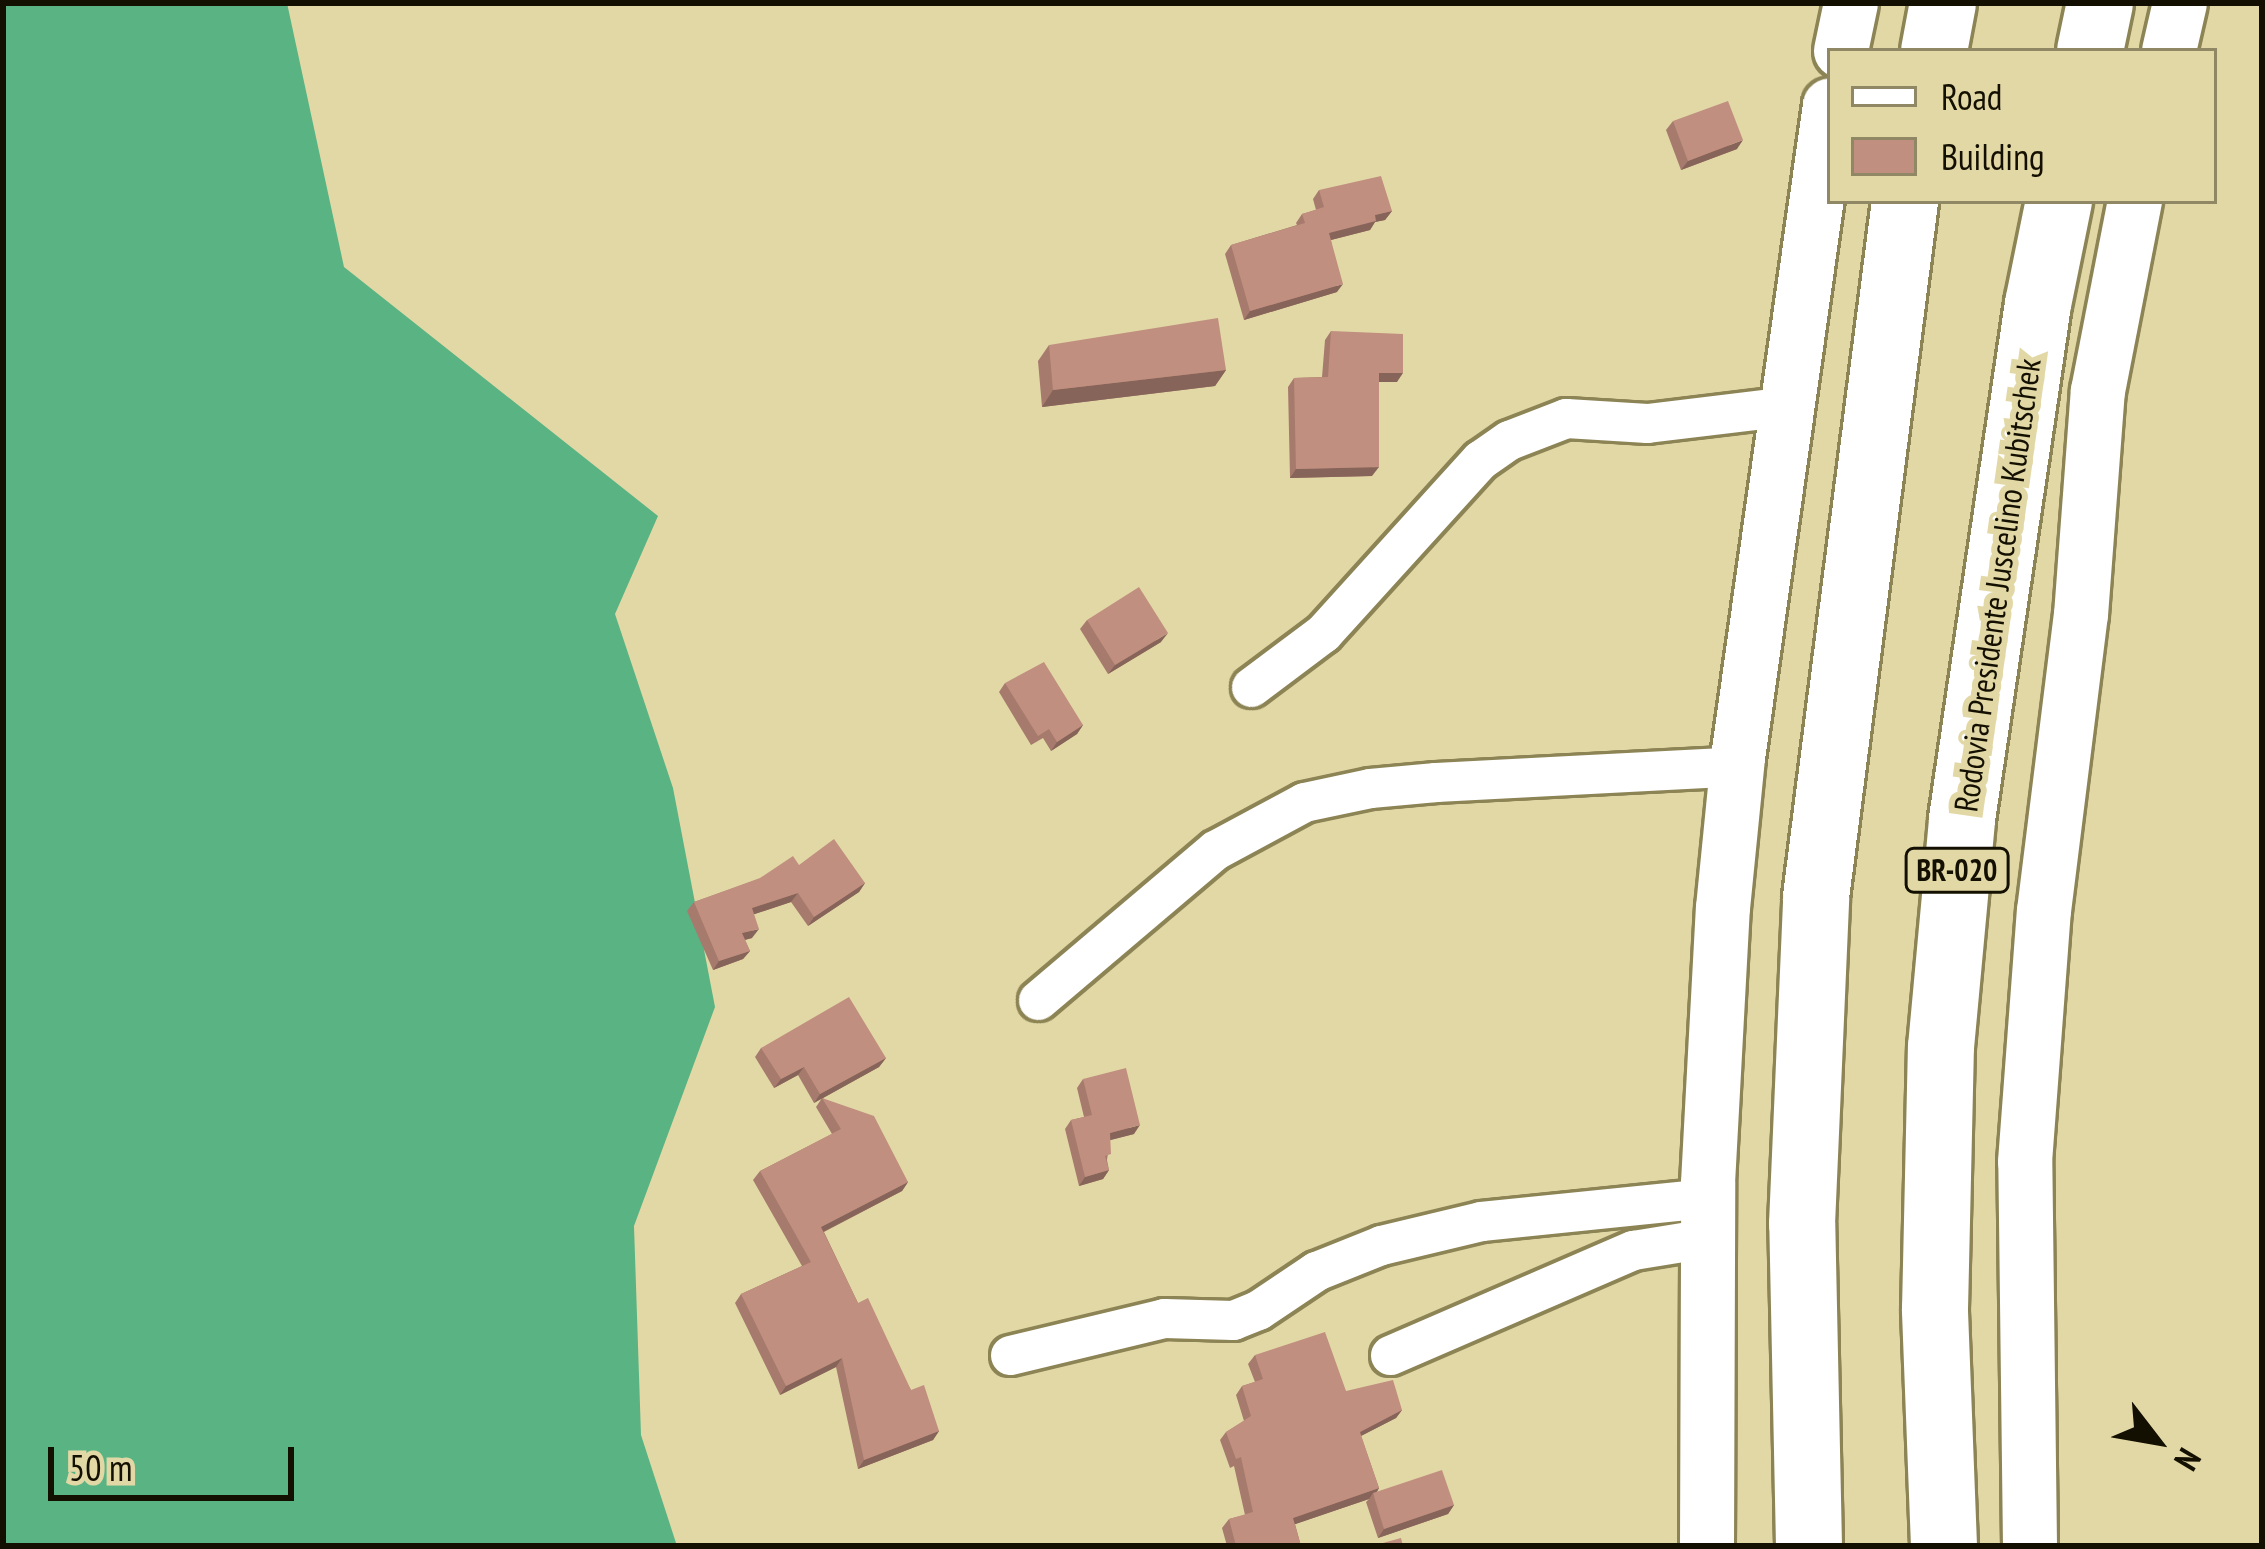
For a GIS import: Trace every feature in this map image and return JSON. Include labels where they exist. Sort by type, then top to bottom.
[{"type":"highway","points":[[1935,48],[1943,3]]},
{"type":"highway","points":[[2091,48],[2100,3]]},
{"type":"highway","points":[[1809,1546],[1802,1224],[1816,897],[1905,204]]},
{"type":"highway","name":"Rodovia Presidente Juscelino Kubitschek","points":[[1944,1546],[1935,1309],[1941,1047],[1962,819],[2038,304],[2058,204]]},
{"type":"main road","points":[[1842,48],[1852,3]]},
{"type":"main road","points":[[2170,48],[2180,3]]},
{"type":"main road","points":[[1707,1546],[1707,1218],[1723,908],[1738,766],[1827,126]]},
{"type":"main road","points":[[2030,1546],[2025,1162],[2038,980],[2081,615],[2098,391],[2134,204]]},
{"type":"street","points":[[1251,687],[1323,632],[1480,460],[1509,440],[1566,418],[1647,423],[1787,406]]},
{"type":"street","points":[[1038,1000],[1215,850],[1304,802],[1436,782],[1738,766]]},
{"type":"street","points":[[1390,1354],[1707,1218]]},
{"type":"street","points":[[1010,1355],[1164,1318],[1233,1320],[1258,1310],[1316,1271],[1381,1245],[1481,1221],[1707,1218]]},
{"type":"green space","points":[[3,3],[287,3],[344,267],[658,516],[615,614],[673,788],[715,1007],[634,1226],[641,1435],[677,1546],[3,1546]]},
{"type":"building","points":[[1728,101],[1743,140],[1688,161],[1673,121]]},
{"type":"building","points":[[1381,176],[1392,211],[1375,215],[1376,221],[1329,233],[1343,284],[1250,311],[1231,245],[1305,223],[1302,214],[1324,207],[1319,190]]},
{"type":"building","points":[[1218,318],[1226,370],[1053,390],[1049,345]]},
{"type":"building","points":[[1331,331],[1403,334],[1403,373],[1379,373],[1379,467],[1296,469],[1294,378],[1328,377]]},
{"type":"building","points":[[1139,587],[1168,633],[1115,665],[1087,620]]},
{"type":"building","points":[[1044,662],[1083,725],[1057,742],[1049,729],[1038,736],[1005,683]]},
{"type":"building","points":[[834,839],[865,883],[814,917],[798,893],[752,908],[759,929],[742,933],[750,951],[719,961],[694,902],[760,878],[793,856],[799,865]]},
{"type":"building","points":[[849,997],[886,1058],[820,1094],[804,1067],[781,1079],[761,1048]]},
{"type":"building","points":[[1126,1068],[1140,1125],[1110,1133],[1111,1154],[1105,1156],[1109,1170],[1085,1177],[1071,1120],[1092,1115],[1083,1079]]},
{"type":"building","points":[[822,1098],[874,1116],[908,1182],[821,1227],[858,1303],[868,1298],[911,1390],[924,1385],[939,1431],[864,1460],[842,1358],[786,1386],[741,1294],[811,1262],[760,1171],[841,1129]]},
{"type":"building","points":[[1325,1332],[1346,1391],[1393,1380],[1402,1410],[1360,1432],[1379,1488],[1293,1518],[1301,1546],[1236,1546],[1229,1519],[1253,1512],[1241,1457],[1236,1459],[1226,1432],[1251,1416],[1242,1386],[1263,1379],[1255,1355]]},
{"type":"building","points":[[1442,1470],[1454,1505],[1384,1529],[1373,1493]]},
{"type":"building","points":[[1401,1538],[1403,1546],[1372,1546]]}]
